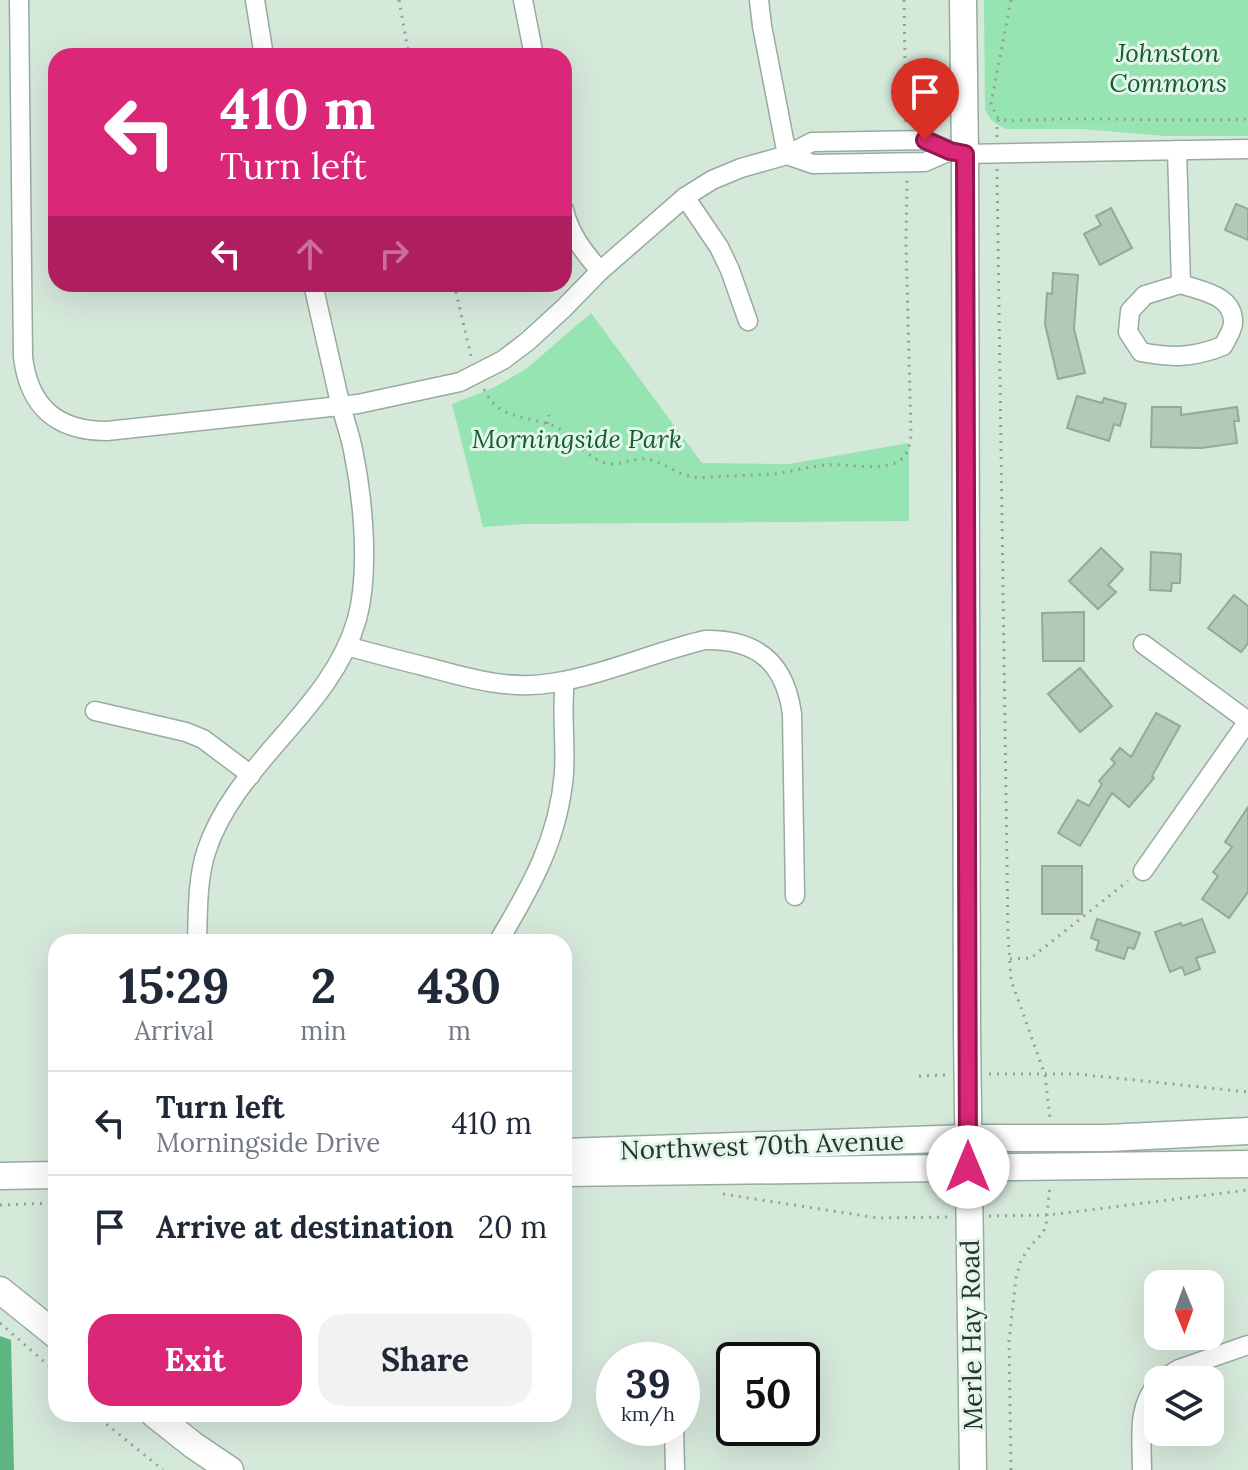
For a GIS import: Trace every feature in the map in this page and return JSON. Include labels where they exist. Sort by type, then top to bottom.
[{"type":"main road","name":"Merle Hay Road","points":[[963,0],[957,152],[973,1470]]},
{"type":"main road","name":"Northwest 70th Avenue","points":[[572,1152],[968,1138],[1107,1138],[1248,1131]]},
{"type":"main road","name":"Northwest 70th Avenue","points":[[572,1173],[1248,1164]]},
{"type":"main road","points":[[0,1176],[48,1175]]},
{"type":"main road","points":[[0,1290],[48,1329]]},
{"type":"main road","points":[[164,1422],[230,1470]]},
{"type":"street","points":[[19,0],[25,376],[42,407],[55,418],[89,431],[341,406],[460,382],[503,360],[528,341],[600,271],[685,197],[712,180],[787,155],[812,142],[925,140],[957,152]]},
{"type":"street","points":[[255,0],[263,48]]},
{"type":"street","points":[[523,0],[532,48]]},
{"type":"street","points":[[759,0],[787,155]]},
{"type":"street","points":[[787,155],[813,164],[925,162],[957,152],[1248,149]]},
{"type":"street","points":[[1177,150],[1181,284]]},
{"type":"street","points":[[685,197],[719,247],[748,321]]},
{"type":"street","points":[[572,234],[600,271]]},
{"type":"street","points":[[1181,284],[1218,296],[1229,307],[1233,324],[1223,346],[1203,354],[1167,357],[1141,352],[1128,332],[1130,311],[1145,295],[1181,284]]},
{"type":"street","points":[[197,934],[199,891],[206,852],[216,826],[230,802],[336,670],[357,617],[362,590],[360,490],[353,448],[315,292]]},
{"type":"street","points":[[347,646],[496,684],[522,686],[565,681],[705,640],[726,640],[757,651],[772,663],[790,695],[795,896]]},
{"type":"street","points":[[1143,644],[1248,721],[1143,871]]},
{"type":"street","points":[[503,934],[535,879],[550,844],[560,807],[564,772],[562,700],[565,681]]},
{"type":"street","points":[[95,711],[186,732],[203,739],[251,775]]},
{"type":"street","points":[[1188,1366],[1248,1345]]},
{"type":"street","points":[[1142,1470],[1144,1407]]},
{"type":"street","points":[[674,1446],[675,1470]]},
{"type":"path","points":[[399,0],[408,48]]},
{"type":"path","points":[[904,0],[906,141]]},
{"type":"path","points":[[1011,0],[991,104],[997,117],[1008,121],[1248,119]]},
{"type":"path","points":[[1000,118],[997,122],[997,153],[1008,935],[1014,993],[1045,1075],[1077,1074],[1248,1092]]},
{"type":"path","points":[[456,292],[469,350],[488,399],[499,409],[557,428],[583,451],[610,464],[651,459],[692,477],[774,474],[828,465],[898,463],[911,443],[906,162]]},
{"type":"path","points":[[547,424],[549,415]]},
{"type":"path","points":[[1010,959],[1031,958],[1143,871]]},
{"type":"path","points":[[718,1193],[878,1218],[1048,1215],[1248,1190]]},
{"type":"path","points":[[0,1205],[48,1203]]},
{"type":"path","points":[[1011,1470],[1009,1341],[1016,1278],[1021,1260],[1043,1233],[1048,1215]]},
{"type":"path","points":[[0,1323],[48,1365]]},
{"type":"path","points":[[104,1422],[163,1470]]},
{"type":"green space","name":"Johnston Commons","points":[[984,0],[1248,0],[1248,136],[1165,136],[1083,129],[1007,129],[1000,126],[991,120],[985,109]]},
{"type":"green space","name":"Morningside Park","points":[[591,313],[702,463],[789,464],[909,443],[909,521],[523,524],[483,527],[452,404],[493,388],[526,369]]},
{"type":"green space","points":[[0,1336],[11,1340],[14,1470],[0,1470]]},
{"type":"building","points":[[1236,204],[1248,209],[1248,240],[1225,230]]},
{"type":"building","points":[[1111,208],[1132,248],[1100,265],[1084,234],[1101,225],[1096,216]]},
{"type":"building","points":[[1053,273],[1078,275],[1074,329],[1085,373],[1058,379],[1045,324],[1047,293],[1052,294]]},
{"type":"building","points":[[1077,396],[1102,403],[1104,398],[1126,404],[1120,426],[1114,424],[1109,441],[1067,428]]},
{"type":"building","points":[[1152,407],[1181,407],[1181,415],[1237,407],[1239,421],[1234,421],[1237,443],[1202,448],[1151,447]]},
{"type":"building","points":[[1101,548],[1123,569],[1108,585],[1116,592],[1098,609],[1069,581]]},
{"type":"building","points":[[1151,552],[1181,554],[1180,583],[1172,583],[1171,591],[1150,590]]},
{"type":"building","points":[[1234,595],[1248,606],[1248,643],[1241,652],[1208,628]]},
{"type":"building","points":[[1084,612],[1084,661],[1043,661],[1042,613]]},
{"type":"building","points":[[1080,668],[1112,706],[1080,732],[1048,694]]},
{"type":"building","points":[[1156,713],[1180,726],[1152,776],[1154,778],[1129,807],[1112,793],[1080,846],[1058,833],[1078,800],[1089,806],[1102,784],[1099,781],[1115,763],[1111,759],[1120,748],[1131,757]]},
{"type":"building","points":[[1248,807],[1248,892],[1229,918],[1202,899],[1218,876],[1213,872],[1232,847],[1225,842]]},
{"type":"building","points":[[1042,866],[1082,866],[1082,914],[1042,914]]},
{"type":"building","points":[[1097,919],[1140,933],[1134,949],[1128,947],[1124,959],[1096,950],[1099,941],[1091,938]]},
{"type":"building","points":[[1202,919],[1215,952],[1196,958],[1200,969],[1185,975],[1182,967],[1170,972],[1155,932]]},
{"type":"route","points":[[925,140],[965,154],[968,1167]]}]
